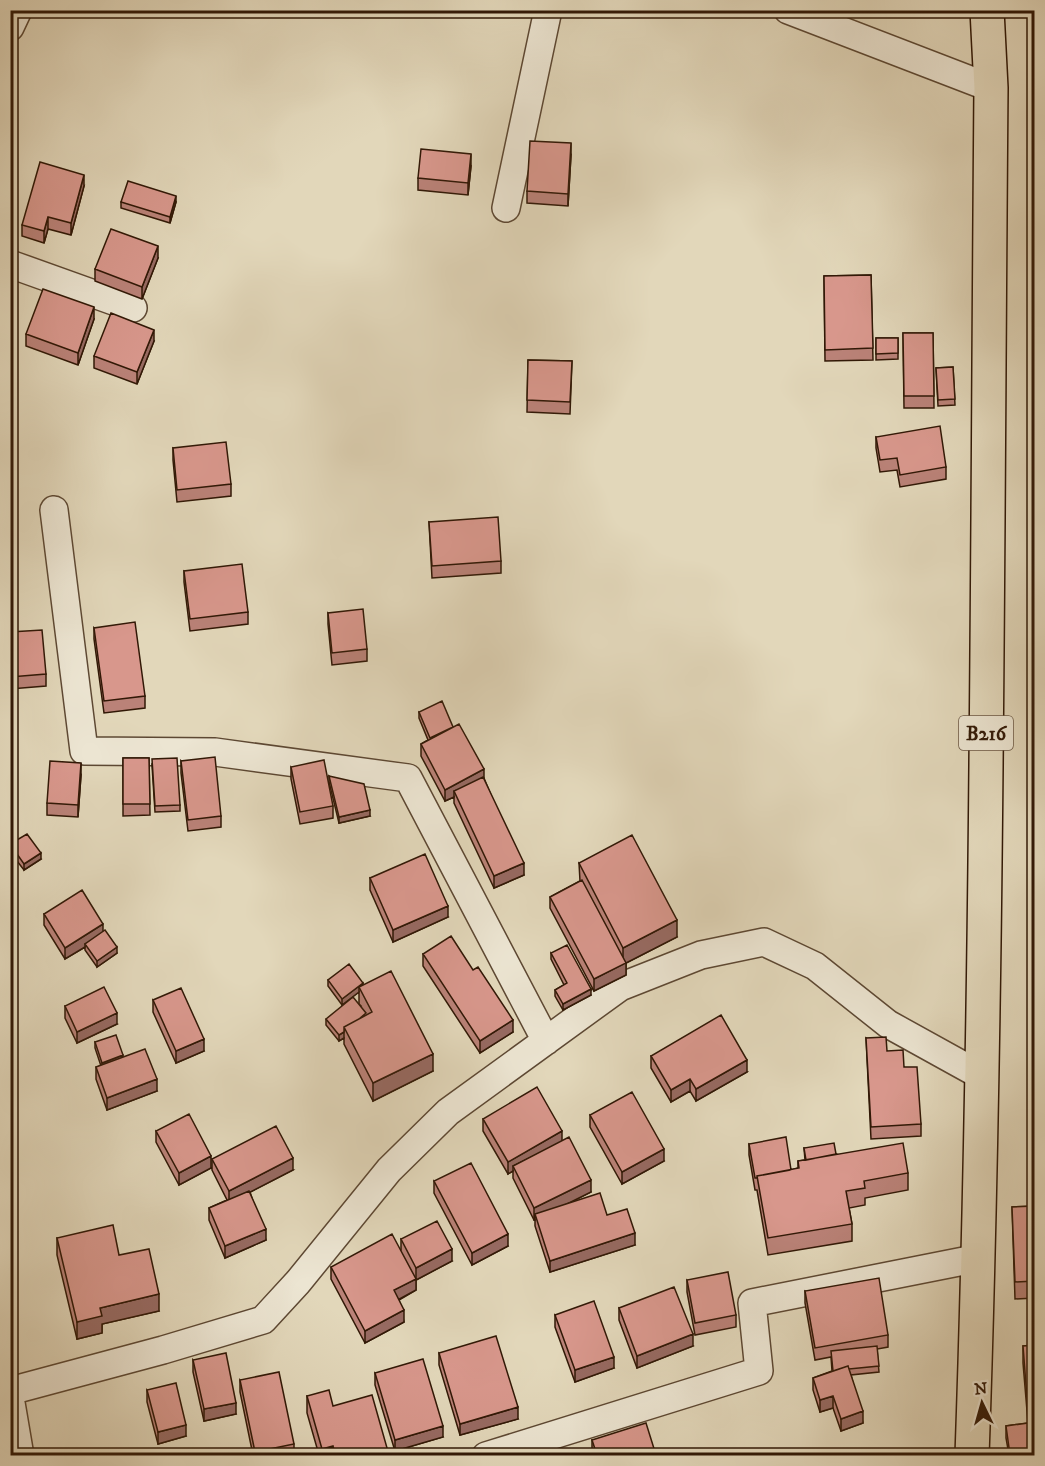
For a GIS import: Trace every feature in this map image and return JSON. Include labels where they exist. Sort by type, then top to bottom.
[{"type":"main road","name":"B216","points":[[972,1455],[979,1258],[982,1076],[991,88],[987,10]]},
{"type":"street","points":[[10,27],[18,10]]},
{"type":"street","points":[[506,208],[548,10]]},
{"type":"street","points":[[788,10],[991,88]]},
{"type":"street","points":[[10,264],[133,309]]},
{"type":"street","points":[[54,510],[84,751],[215,753],[408,778],[546,1041]]},
{"type":"street","points":[[10,1391],[163,1350],[263,1320],[298,1282],[389,1170],[448,1112],[620,987],[701,955],[764,942],[815,966],[888,1024],[982,1076]]},
{"type":"street","points":[[486,1455],[759,1371],[752,1303],[979,1258]]},
{"type":"street","points":[[10,1397],[20,1455]]},
{"type":"building","points":[[530,141],[571,143],[568,194],[527,191]]},
{"type":"building","points":[[421,149],[471,154],[468,183],[418,178]]},
{"type":"building","points":[[40,162],[84,175],[71,223],[48,217],[44,231],[22,225]]},
{"type":"building","points":[[128,181],[176,196],[170,217],[121,202]]},
{"type":"building","points":[[111,229],[158,246],[142,287],[95,269]]},
{"type":"building","points":[[871,275],[873,348],[825,350],[824,276]]},
{"type":"building","points":[[43,289],[94,307],[78,353],[26,334]]},
{"type":"building","points":[[111,313],[154,330],[137,372],[94,356]]},
{"type":"building","points":[[903,333],[933,333],[934,396],[904,396]]},
{"type":"building","points":[[876,338],[898,338],[898,353],[876,354]]},
{"type":"building","points":[[528,360],[572,361],[570,402],[527,400]]},
{"type":"building","points":[[953,367],[955,399],[938,400],[936,368]]},
{"type":"building","points":[[940,426],[946,467],[900,475],[897,458],[880,460],[876,437]]},
{"type":"building","points":[[226,442],[231,484],[177,490],[173,448]]},
{"type":"building","points":[[498,517],[501,561],[432,566],[429,522]]},
{"type":"building","points":[[242,564],[248,612],[190,619],[184,571]]},
{"type":"building","points":[[363,609],[367,649],[332,653],[328,613]]},
{"type":"building","points":[[135,622],[145,696],[104,701],[94,628]]},
{"type":"building","points":[[42,630],[46,674],[10,677],[10,632]]},
{"type":"building","points":[[442,701],[453,727],[430,738],[419,712]]},
{"type":"building","points":[[459,724],[484,769],[445,790],[421,744]]},
{"type":"building","points":[[215,757],[221,816],[188,820],[181,761]]},
{"type":"building","points":[[123,758],[149,758],[150,804],[123,804]]},
{"type":"building","points":[[177,758],[180,805],[155,806],[152,759]]},
{"type":"building","points":[[324,760],[333,806],[300,812],[291,767]]},
{"type":"building","points":[[50,761],[81,763],[78,805],[47,803]]},
{"type":"building","points":[[329,776],[364,784],[370,810],[339,817]]},
{"type":"building","points":[[483,777],[524,863],[494,876],[454,791]]},
{"type":"building","points":[[27,834],[41,853],[24,864],[10,844]]},
{"type":"building","points":[[632,835],[677,920],[623,948],[579,863]]},
{"type":"building","points":[[425,854],[448,906],[393,930],[370,878]]},
{"type":"building","points":[[582,880],[626,963],[594,979],[550,897]]},
{"type":"building","points":[[82,890],[103,924],[65,948],[44,914]]},
{"type":"building","points":[[105,930],[117,947],[97,961],[85,944]]},
{"type":"building","points":[[451,936],[473,970],[478,967],[513,1020],[480,1041],[423,954]]},
{"type":"building","points":[[567,945],[591,989],[563,1004],[555,990],[567,983],[551,953]]},
{"type":"building","points":[[349,964],[363,983],[342,999],[328,980]]},
{"type":"building","points":[[391,971],[433,1054],[373,1083],[344,1027],[372,1012],[359,987]]},
{"type":"building","points":[[104,987],[117,1013],[77,1032],[65,1006]]},
{"type":"building","points":[[181,988],[204,1039],[176,1051],[153,1000]]},
{"type":"building","points":[[353,997],[366,1013],[344,1027],[344,1032],[339,1035],[326,1019]]},
{"type":"building","points":[[721,1015],[747,1060],[696,1089],[690,1079],[671,1090],[651,1056]]},
{"type":"building","points":[[116,1035],[123,1055],[102,1063],[95,1042]]},
{"type":"building","points":[[886,1037],[887,1051],[903,1050],[904,1067],[917,1067],[921,1124],[871,1127],[866,1038]]},
{"type":"building","points":[[145,1049],[157,1079],[107,1098],[96,1067]]},
{"type":"building","points":[[537,1087],[562,1131],[508,1162],[483,1119]]},
{"type":"building","points":[[632,1092],[664,1149],[622,1172],[590,1115]]},
{"type":"building","points":[[189,1114],[211,1156],[179,1173],[156,1131]]},
{"type":"building","points":[[276,1126],[293,1158],[229,1191],[212,1159]]},
{"type":"building","points":[[569,1137],[591,1180],[534,1208],[513,1166]]},
{"type":"building","points":[[786,1137],[791,1170],[755,1178],[749,1144]]},
{"type":"building","points":[[834,1143],[836,1154],[806,1160],[804,1148]]},
{"type":"building","points":[[903,1143],[908,1173],[864,1181],[865,1188],[846,1191],[852,1224],[768,1238],[757,1176],[799,1168],[798,1161]]},
{"type":"building","points":[[471,1163],[508,1234],[472,1253],[434,1181]]},
{"type":"building","points":[[249,1191],[266,1229],[225,1246],[209,1208]]},
{"type":"building","points":[[600,1193],[607,1215],[627,1209],[635,1233],[550,1261],[535,1214]]},
{"type":"building","points":[[1035,1206],[1035,1281],[1015,1282],[1012,1207]]},
{"type":"building","points":[[437,1221],[452,1249],[416,1268],[401,1239]]},
{"type":"building","points":[[113,1225],[119,1255],[149,1249],[159,1294],[100,1308],[102,1316],[77,1322],[57,1238]]},
{"type":"building","points":[[392,1234],[416,1279],[394,1290],[404,1310],[365,1331],[331,1267]]},
{"type":"building","points":[[728,1272],[736,1315],[695,1323],[687,1280]]},
{"type":"building","points":[[879,1278],[888,1335],[815,1348],[805,1291]]},
{"type":"building","points":[[674,1287],[693,1334],[637,1356],[619,1308]]},
{"type":"building","points":[[594,1301],[614,1357],[575,1370],[555,1315]]},
{"type":"building","points":[[496,1336],[518,1407],[460,1424],[439,1353]]},
{"type":"building","points":[[1035,1345],[1035,1410],[1028,1411],[1023,1346]]},
{"type":"building","points":[[877,1346],[879,1366],[849,1369],[848,1366],[833,1371],[831,1351]]},
{"type":"building","points":[[226,1353],[236,1403],[204,1409],[193,1360]]},
{"type":"building","points":[[423,1359],[443,1426],[395,1440],[375,1373]]},
{"type":"building","points":[[848,1366],[863,1411],[841,1419],[833,1396],[820,1400],[813,1378]]},
{"type":"building","points":[[279,1372],[294,1444],[255,1452],[240,1380]]},
{"type":"building","points":[[176,1383],[186,1425],[158,1432],[147,1390]]},
{"type":"building","points":[[329,1390],[333,1406],[372,1395],[389,1455],[335,1455],[333,1446],[322,1449],[307,1396]]},
{"type":"building","points":[[1035,1422],[1035,1455],[1010,1455],[1006,1426]]},
{"type":"building","points":[[646,1423],[656,1455],[597,1455],[592,1440]]}]
